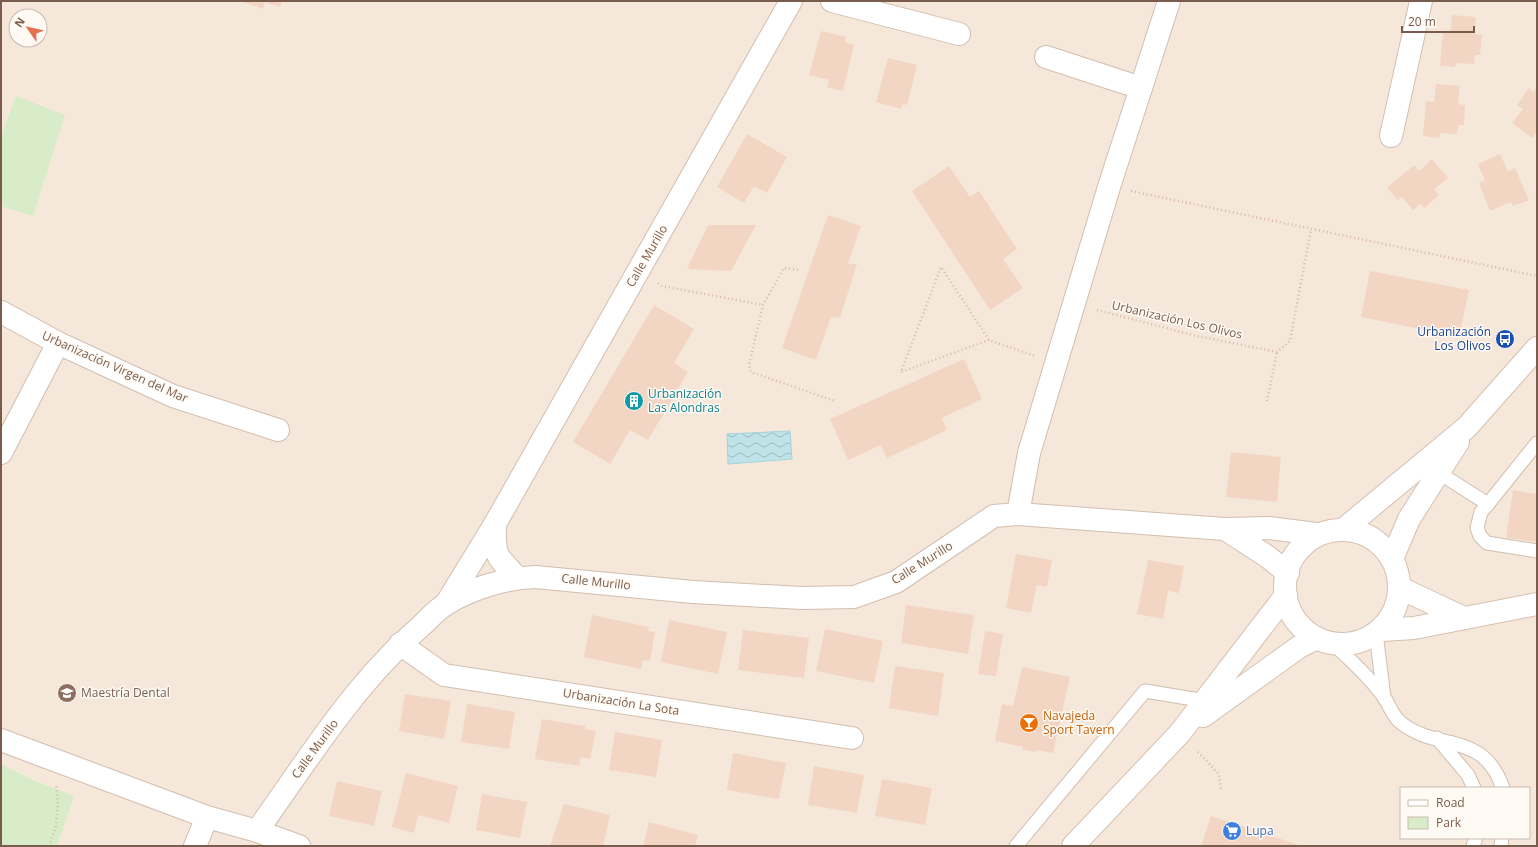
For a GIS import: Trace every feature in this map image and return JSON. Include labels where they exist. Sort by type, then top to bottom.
[{"type":"street","name":"Calle Murillo","points":[[446,604],[494,524],[639,271],[791,1]]},
{"type":"street","points":[[832,1],[959,34]]},
{"type":"street","points":[[1018,514],[1029,453],[1109,187],[1169,1]]},
{"type":"street","points":[[1391,136],[1421,1]]},
{"type":"street","points":[[1046,57],[1140,88]]},
{"type":"street","name":"Urbanización Virgen del Mar","points":[[1,312],[58,344],[173,396],[278,430]]},
{"type":"street","points":[[1,453],[58,344]]},
{"type":"street","points":[[1344,529],[1467,427],[1537,348]]},
{"type":"street","points":[[1392,559],[1409,519],[1467,427]]},
{"type":"street","name":"Calle Murillo","points":[[257,831],[349,704],[400,644],[446,604],[483,588],[518,578],[554,577],[693,592],[802,598],[854,597],[896,582],[994,516],[1018,514],[1225,529],[1269,528],[1316,534]]},
{"type":"street","name":"Calle Murillo","points":[[494,524],[494,548],[501,560],[518,578]]},
{"type":"street","points":[[1225,529],[1268,557],[1288,573]]},
{"type":"street","points":[[1325,641],[1300,625],[1291,611],[1286,595],[1288,573],[1298,550],[1316,534],[1330,530],[1344,529],[1359,532],[1372,539],[1392,559],[1397,571],[1400,588],[1390,619],[1378,632]]},
{"type":"street","points":[[1400,588],[1414,596],[1464,618]]},
{"type":"street","points":[[1077,844],[1180,733],[1286,595]]},
{"type":"street","points":[[1180,733],[1298,646],[1325,641],[1356,643],[1378,632],[1414,628],[1537,604]]},
{"type":"street","name":"Urbanización La Sota","points":[[400,644],[444,675],[852,738]]},
{"type":"street","points":[[1,740],[207,818],[257,831],[299,846]]},
{"type":"street","points":[[195,846],[207,818]]},
{"type":"lane","points":[[1537,443],[1481,512],[1477,528],[1480,536],[1487,543],[1537,551]]},
{"type":"lane","points":[[1439,473],[1488,504]]},
{"type":"lane","points":[[1378,632],[1384,698]]},
{"type":"lane","points":[[1325,641],[1362,671],[1384,698],[1400,722],[1420,733],[1473,749],[1496,770],[1503,787]]},
{"type":"lane","points":[[1016,846],[1145,691],[1206,701]]},
{"type":"lane","points":[[1438,738],[1468,775],[1474,787]]},
{"type":"path","points":[[1109,187],[1537,276]]},
{"type":"path","points":[[1267,401],[1277,352],[1290,342],[1311,229]]},
{"type":"path","points":[[989,340],[901,372],[941,267],[989,340],[1056,363]]},
{"type":"path","points":[[798,270],[784,268],[763,305],[749,365],[751,372],[835,401]]},
{"type":"path","points":[[639,271],[662,286],[763,305]]},
{"type":"path","name":"Urbanización Los Olivos","points":[[1074,303],[1193,335],[1277,352]]},
{"type":"path","points":[[1198,752],[1218,774],[1221,790]]},
{"type":"path","points":[[49,846],[56,826],[58,801],[56,786],[61,763]]},
{"type":"shaded area","points":[[1,1],[1537,1],[1537,846],[1,846]]},
{"type":"green space","points":[[16,96],[65,115],[33,216],[1,206],[1,136]]},
{"type":"green space","points":[[1,764],[35,781],[74,796],[57,846],[1,846]]},
{"type":"water","points":[[790,431],[792,459],[728,464],[727,434]]},
{"type":"building","points":[[241,1],[282,1],[280,7],[265,2],[263,9]]},
{"type":"building","points":[[1452,15],[1476,17],[1474,34],[1482,35],[1480,55],[1475,55],[1474,64],[1456,63],[1455,67],[1440,66],[1443,31],[1450,32]]},
{"type":"building","points":[[821,31],[846,37],[845,42],[854,45],[843,91],[827,87],[829,80],[809,75]]},
{"type":"building","points":[[888,58],[917,65],[907,105],[903,104],[901,109],[876,102]]},
{"type":"building","points":[[1436,84],[1460,86],[1458,104],[1465,105],[1464,125],[1458,125],[1457,134],[1440,133],[1439,138],[1423,136],[1426,101],[1434,102]]},
{"type":"building","points":[[1537,87],[1537,131],[1532,138],[1512,123],[1523,109],[1517,105],[1529,88],[1534,92]]},
{"type":"building","points":[[747,134],[787,157],[767,193],[754,186],[744,203],[717,187]]},
{"type":"building","points":[[1500,154],[1508,171],[1515,168],[1529,200],[1513,206],[1511,202],[1490,211],[1479,183],[1485,180],[1478,164]]},
{"type":"building","points":[[1432,159],[1448,178],[1434,189],[1439,195],[1424,208],[1420,204],[1413,210],[1402,197],[1398,200],[1387,188],[1414,165],[1419,171]]},
{"type":"building","points":[[949,166],[970,197],[979,191],[1017,249],[1003,259],[1023,288],[990,310],[912,191]]},
{"type":"building","points":[[828,215],[861,226],[848,264],[857,264],[840,318],[831,317],[816,360],[782,348]]},
{"type":"building","points":[[708,225],[756,225],[731,271],[687,269]]},
{"type":"building","points":[[1370,271],[1469,290],[1459,337],[1361,317]]},
{"type":"building","name":"Urbanización Las Alondras","points":[[654,305],[694,329],[674,363],[688,372],[648,440],[630,430],[610,464],[573,442]]},
{"type":"building","points":[[964,359],[982,399],[942,418],[947,430],[887,458],[881,445],[848,460],[830,419]]},
{"type":"building","points":[[1231,452],[1281,457],[1277,502],[1226,497]]},
{"type":"building","points":[[1513,490],[1537,494],[1537,542],[1506,538]]},
{"type":"building","points":[[1016,554],[1052,560],[1047,587],[1037,585],[1031,613],[1006,608]]},
{"type":"building","points":[[1148,560],[1184,566],[1179,593],[1168,591],[1163,619],[1137,614]]},
{"type":"building","points":[[906,605],[974,615],[968,654],[901,643]]},
{"type":"building","points":[[592,615],[649,627],[648,631],[655,632],[650,661],[643,660],[641,669],[584,657]]},
{"type":"building","points":[[669,620],[727,632],[718,674],[661,662]]},
{"type":"building","points":[[825,629],[883,641],[874,683],[816,671]]},
{"type":"building","points":[[743,630],[809,638],[804,678],[738,670]]},
{"type":"building","points":[[985,631],[1003,634],[996,676],[978,674]]},
{"type":"building","points":[[895,666],[944,673],[938,716],[889,708]]},
{"type":"building","name":"Navajeda Sport Tavern","points":[[1022,667],[1070,677],[1053,753],[1036,750],[1036,752],[1023,750],[1023,747],[995,741],[1002,704],[1013,706]]},
{"type":"building","points":[[405,694],[451,701],[444,739],[399,731]]},
{"type":"building","points":[[467,704],[515,712],[509,749],[461,742]]},
{"type":"building","points":[[542,719],[585,726],[585,729],[596,731],[590,759],[581,757],[579,766],[535,759]]},
{"type":"building","points":[[615,732],[662,740],[656,777],[609,770]]},
{"type":"building","points":[[733,753],[786,763],[779,799],[727,790]]},
{"type":"building","points":[[814,766],[864,775],[857,813],[808,805]]},
{"type":"building","points":[[406,773],[458,786],[449,823],[418,815],[414,833],[392,827]]},
{"type":"building","points":[[882,779],[932,788],[925,825],[875,816]]},
{"type":"building","points":[[337,781],[382,791],[374,826],[329,816]]},
{"type":"building","points":[[482,794],[527,802],[520,838],[476,830]]},
{"type":"building","points":[[564,804],[610,815],[603,846],[550,846]]},
{"type":"building","name":"Lupa","points":[[1211,816],[1302,846],[1201,846]]},
{"type":"building","points":[[649,822],[698,835],[695,846],[643,846]]},
{"type":"place","name":"Urbanización Los Olivos","points":[[1505,339]]},
{"type":"place","name":"Urbanización Las Alondras","points":[[634,401]]},
{"type":"place","name":"Maestría Dental","points":[[67,693]]},
{"type":"place","name":"Navajeda Sport Tavern","points":[[1029,723]]},
{"type":"place","name":"Lupa","points":[[1232,831]]}]
